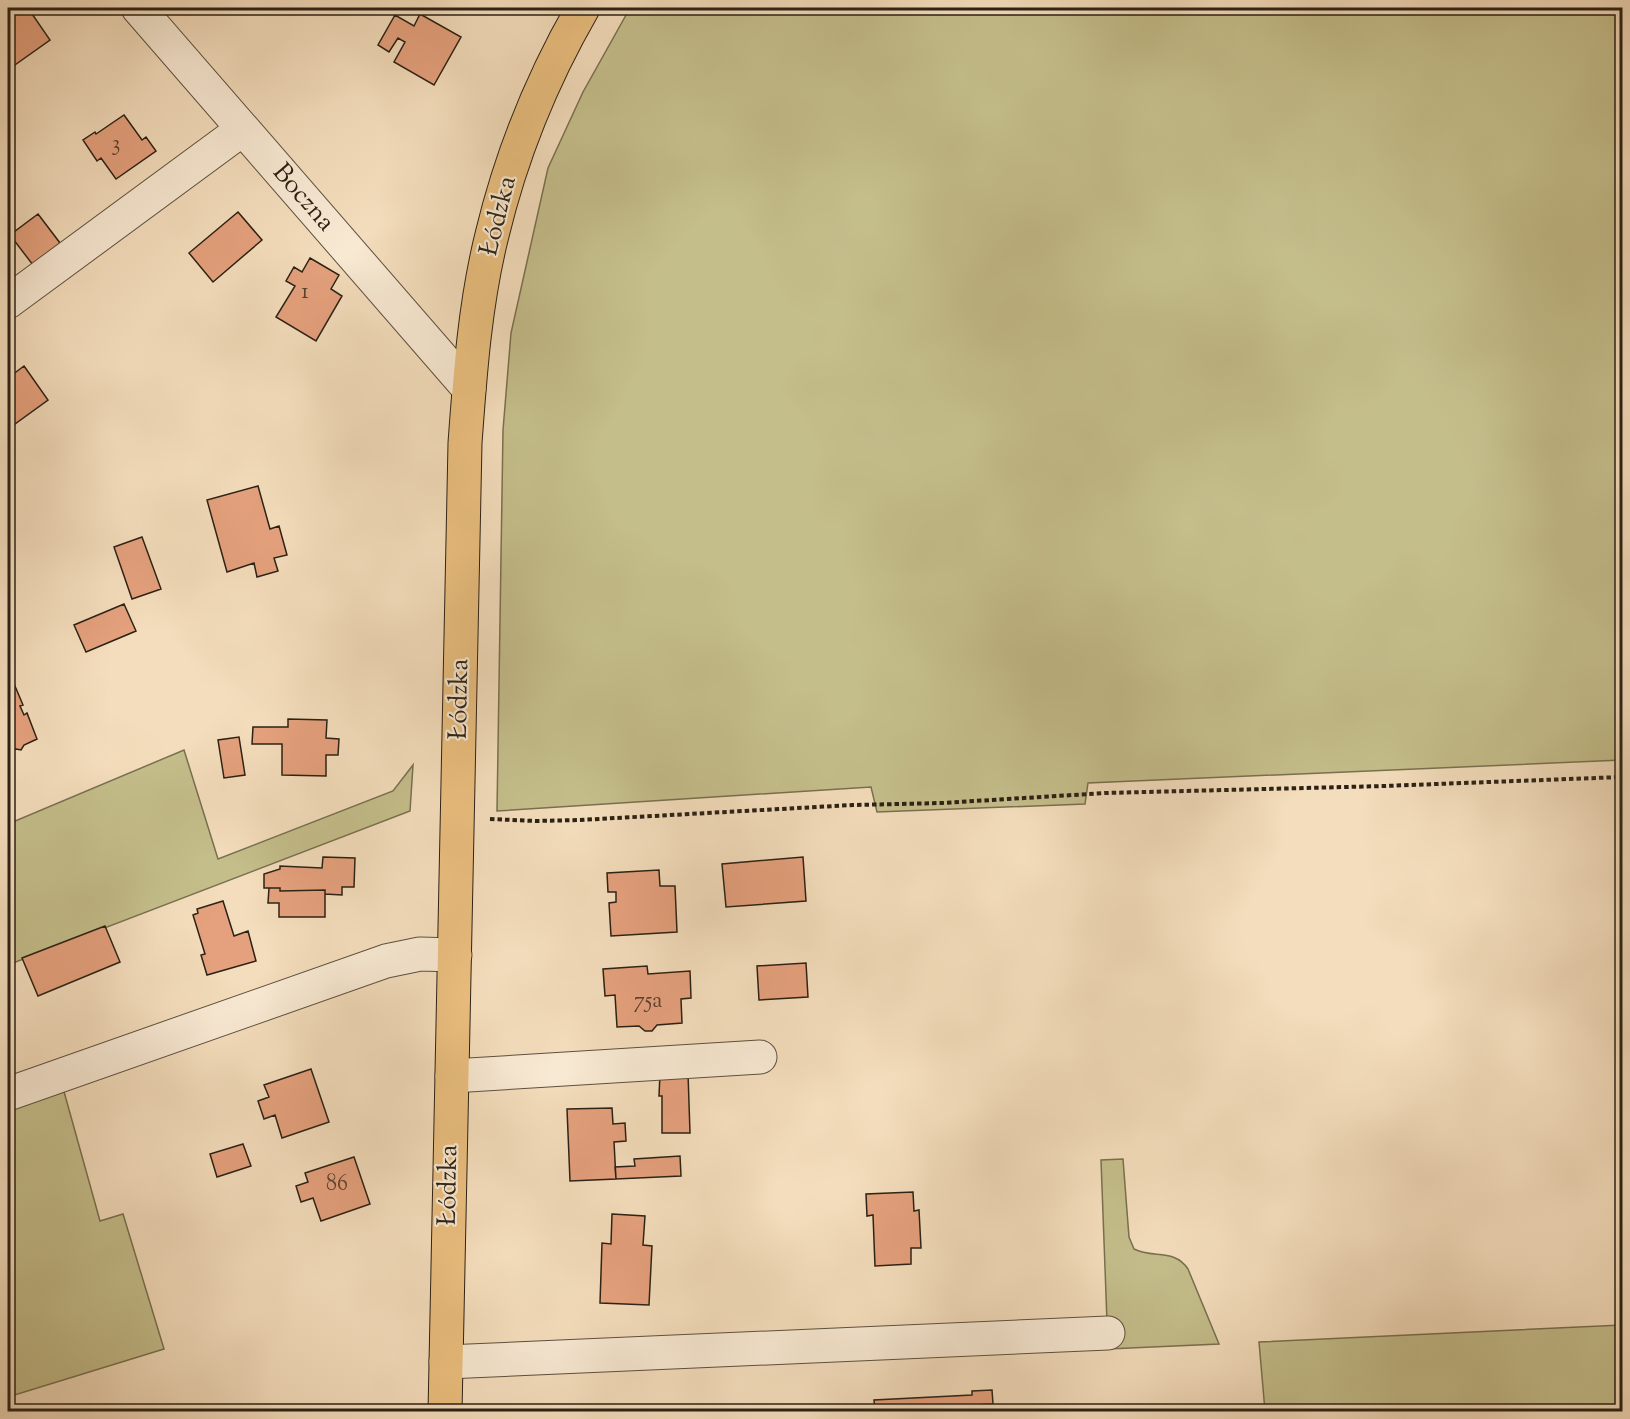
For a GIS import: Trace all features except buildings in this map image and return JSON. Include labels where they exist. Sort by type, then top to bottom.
[{"type":"main road","name":"Łódzka","points":[[445,1412],[465,443],[469,389],[477,314],[491,237],[510,170],[536,102],[583,8]]},
{"type":"street","name":"Boczna","points":[[138,8],[469,389]]},
{"type":"street","points":[[8,302],[243,129]]},
{"type":"street","points":[[8,1094],[386,961],[420,954],[455,955]]},
{"type":"street","points":[[452,1076],[760,1057]]},
{"type":"street","points":[[446,1362],[1108,1333]]},
{"type":"path","points":[[458,815],[535,821],[580,820],[1106,793],[1623,777]]},
{"type":"shaded area","points":[[630,8],[1622,8],[1622,760],[1088,783],[1085,804],[877,812],[871,787],[497,811],[503,430],[511,333],[548,168],[583,92]]},
{"type":"shaded area","points":[[184,750],[218,859],[393,791],[413,765],[410,811],[8,965],[8,824]]},
{"type":"shaded area","points":[[63,1088],[100,1221],[123,1214],[164,1349],[8,1397],[8,1108]]},
{"type":"shaded area","points":[[1123,1159],[1129,1237],[1134,1249],[1176,1258],[1188,1269],[1219,1344],[1108,1349],[1101,1160]]},
{"type":"shaded area","points":[[1622,1325],[1622,1411],[1265,1411],[1259,1342]]}]
